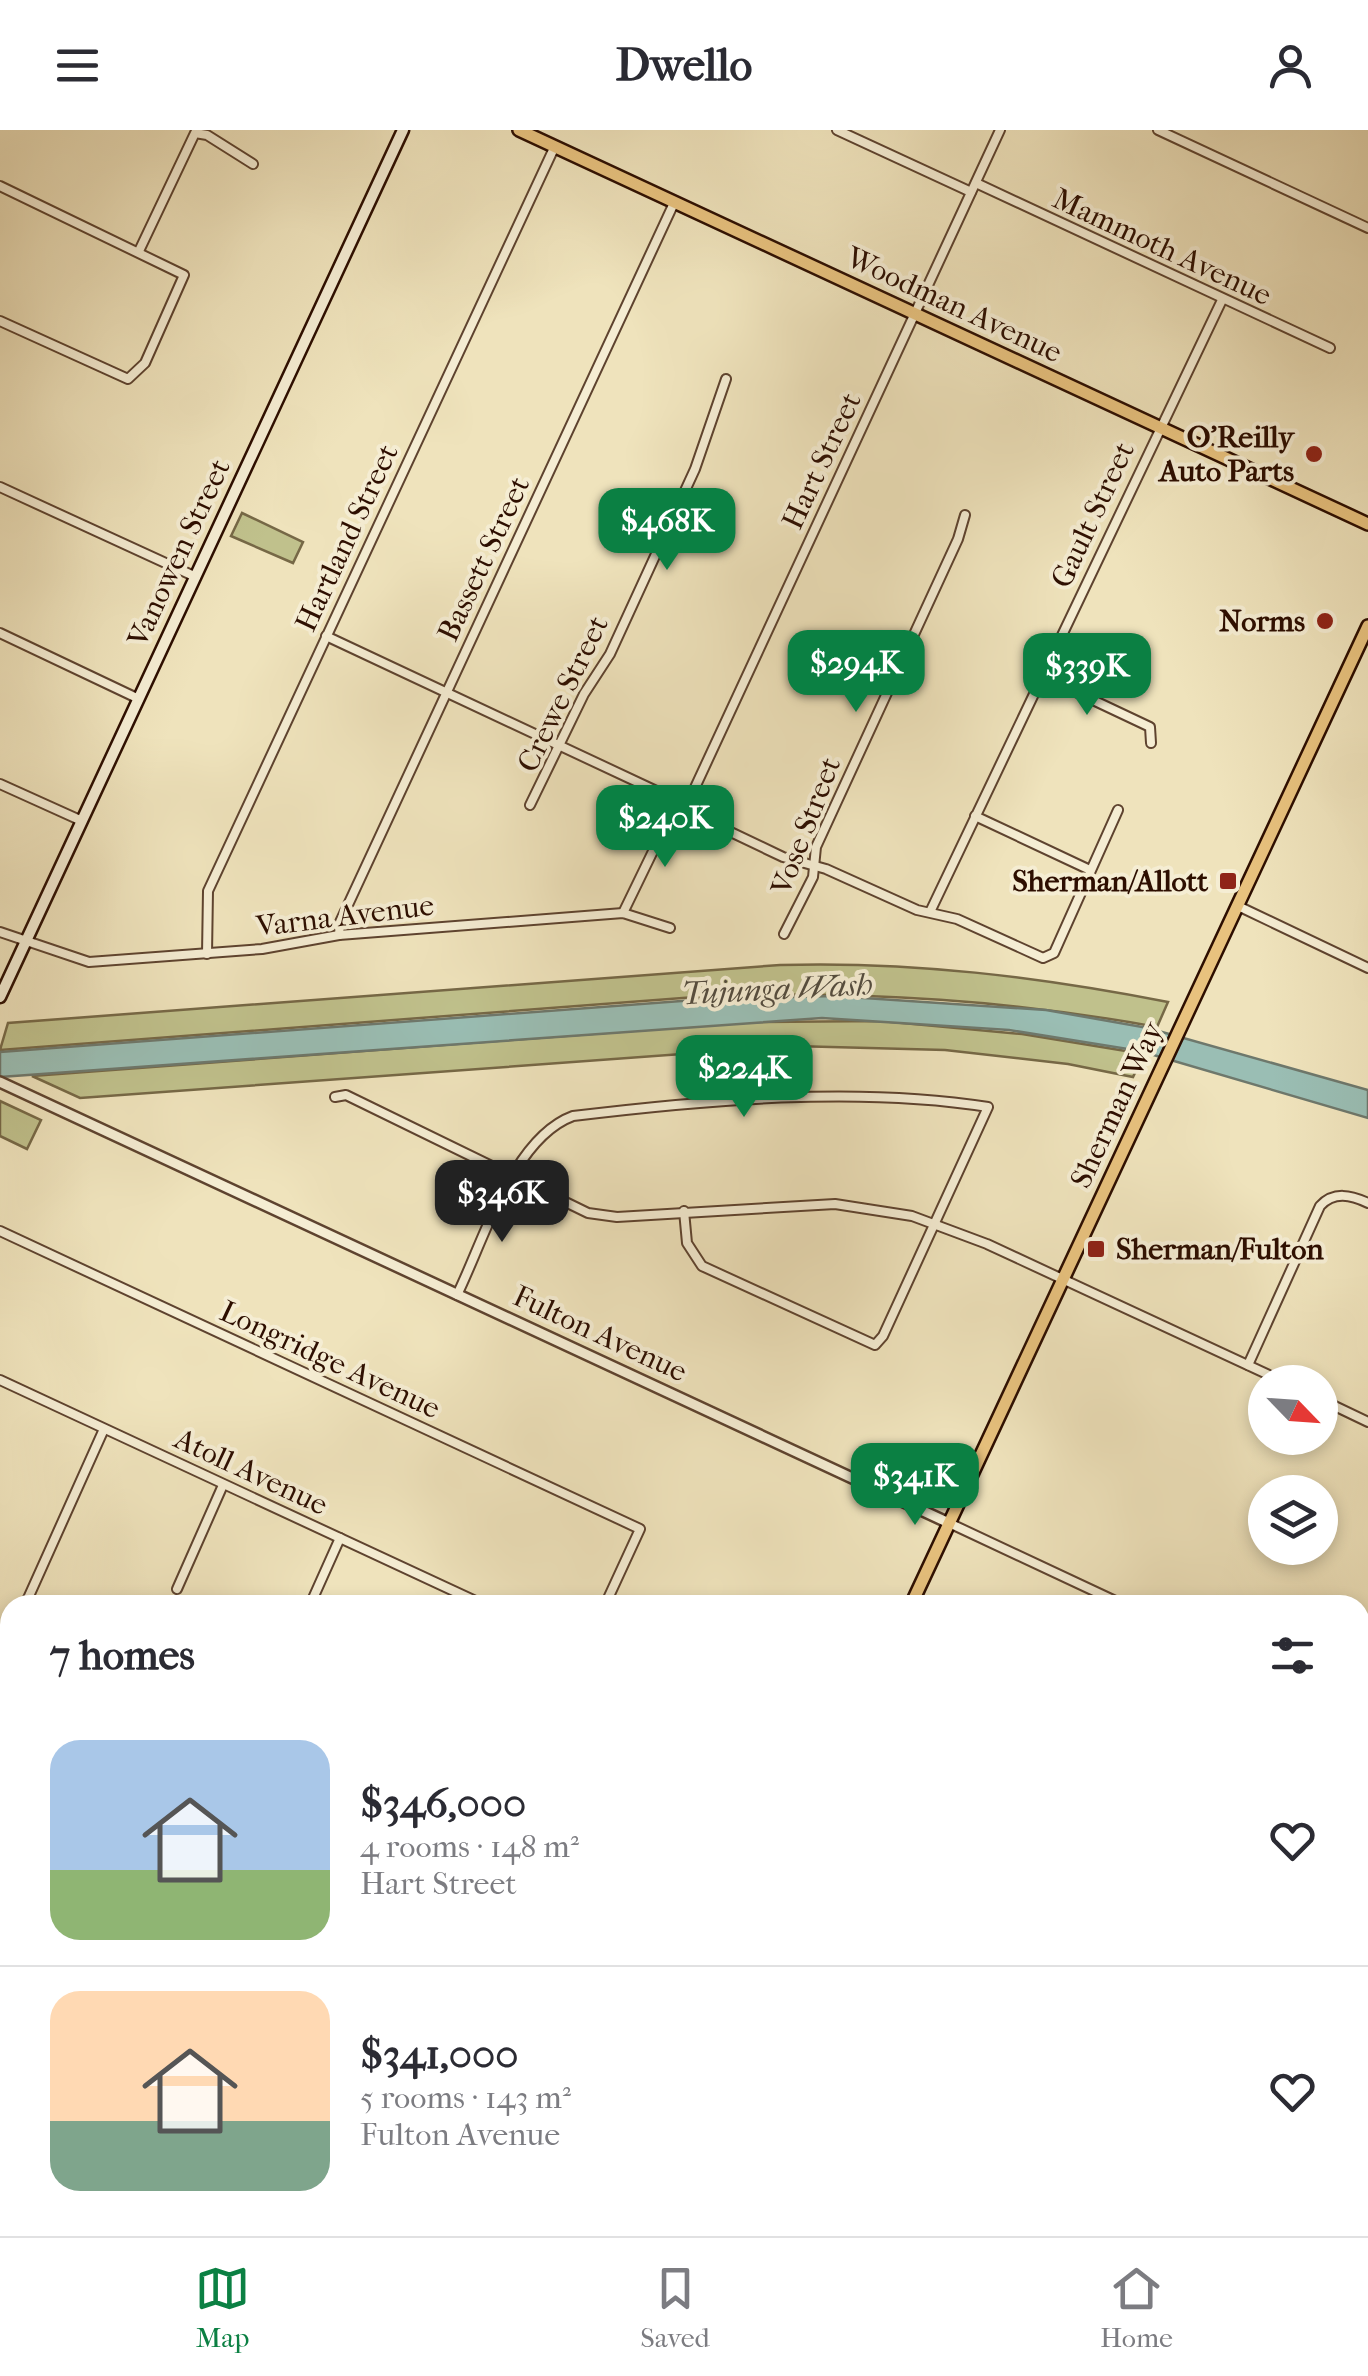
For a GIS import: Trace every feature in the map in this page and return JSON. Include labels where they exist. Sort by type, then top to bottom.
[{"type":"main road","name":"Vanowen Street","points":[[0,997],[403,130]]},
{"type":"main road","name":"Woodman Avenue","points":[[519,130],[1368,524]]},
{"type":"main road","name":"Sherman Way","points":[[916,1595],[1368,626]]},
{"type":"street","name":"Mammoth Avenue","points":[[836,130],[1330,348]]},
{"type":"street","name":"Hart Street","points":[[623,913],[671,814],[692,794],[1000,130]]},
{"type":"street","points":[[1158,130],[1368,228]]},
{"type":"street","points":[[139,251],[195,134],[207,135],[253,164]]},
{"type":"street","name":"Hartland Street","points":[[207,954],[208,890],[555,146]]},
{"type":"street","points":[[0,186],[184,275],[145,363],[128,379],[0,321]]},
{"type":"street","name":"Bassett Street","points":[[339,935],[340,922],[674,202]]},
{"type":"street","name":"Gault Street","points":[[930,912],[1222,300]]},
{"type":"street","name":"Crewe Street","points":[[530,805],[584,694],[610,654],[695,469],[726,379]]},
{"type":"street","points":[[0,487],[196,577]]},
{"type":"street","name":"Vose Street","points":[[784,934],[813,877],[816,847],[958,539],[965,515]]},
{"type":"street","points":[[0,633],[139,699]]},
{"type":"street","points":[[326,636],[783,857],[957,919],[1048,958],[1118,810]]},
{"type":"street","points":[[1042,676],[1153,730],[1151,743]]},
{"type":"street","points":[[0,784],[82,821]]},
{"type":"street","points":[[975,816],[1090,870]]},
{"type":"street","points":[[1238,906],[1367,963]]},
{"type":"street","name":"Varna Avenue","points":[[0,932],[90,962],[262,949],[339,935],[623,913],[670,928]]},
{"type":"street","name":"Fulton Avenue","points":[[0,1082],[1103,1595]]},
{"type":"street","points":[[335,1097],[346,1095],[512,1179],[578,1210],[601,1216],[835,1204],[936,1222],[1248,1366]]},
{"type":"street","points":[[458,1295],[533,1142],[573,1116],[773,1100],[881,1098],[988,1107],[883,1336],[875,1345],[702,1266],[687,1243],[684,1211]]},
{"type":"street","points":[[1248,1365],[1320,1206],[1329,1197],[1355,1198],[1368,1204]]},
{"type":"street","name":"Longridge Avenue","points":[[0,1232],[640,1529],[610,1595]]},
{"type":"street","name":"Atoll Avenue","points":[[0,1380],[463,1595]]},
{"type":"street","points":[[1338,1408],[1368,1422]]},
{"type":"street","points":[[29,1595],[104,1429]]},
{"type":"street","points":[[177,1589],[223,1485]]},
{"type":"street","points":[[314,1595],[340,1538]]},
{"type":"green space","points":[[242,513],[303,542],[293,563],[231,536]]},
{"type":"green space","points":[[780,965],[927,968],[1072,985],[1168,1002],[1157,1027],[1048,1010],[940,1000],[722,995],[0,1050],[8,1023]]},
{"type":"green space","points":[[881,1021],[1022,1034],[1144,1054],[1133,1077],[1068,1064],[945,1050],[793,1046],[80,1098],[32,1076],[751,1022]]},
{"type":"green space","points":[[0,1101],[41,1120],[27,1149],[0,1136]]},
{"type":"water","points":[[834,996],[1046,1010],[1148,1028],[1368,1090],[1368,1118],[1140,1051],[1009,1030],[822,1018],[0,1077],[0,1052],[708,999]]},
{"type":"place","name":"O'Reilly Auto Parts","points":[[1314,454]]},
{"type":"place","name":"Norms","points":[[1325,621]]},
{"type":"place","name":"Sherman/Allott","points":[[1228,881]]},
{"type":"place","name":"Sherman/Fulton","points":[[1096,1249]]},
{"type":"water label","name":"Tujunga Wash","points":[[777,989]]}]
